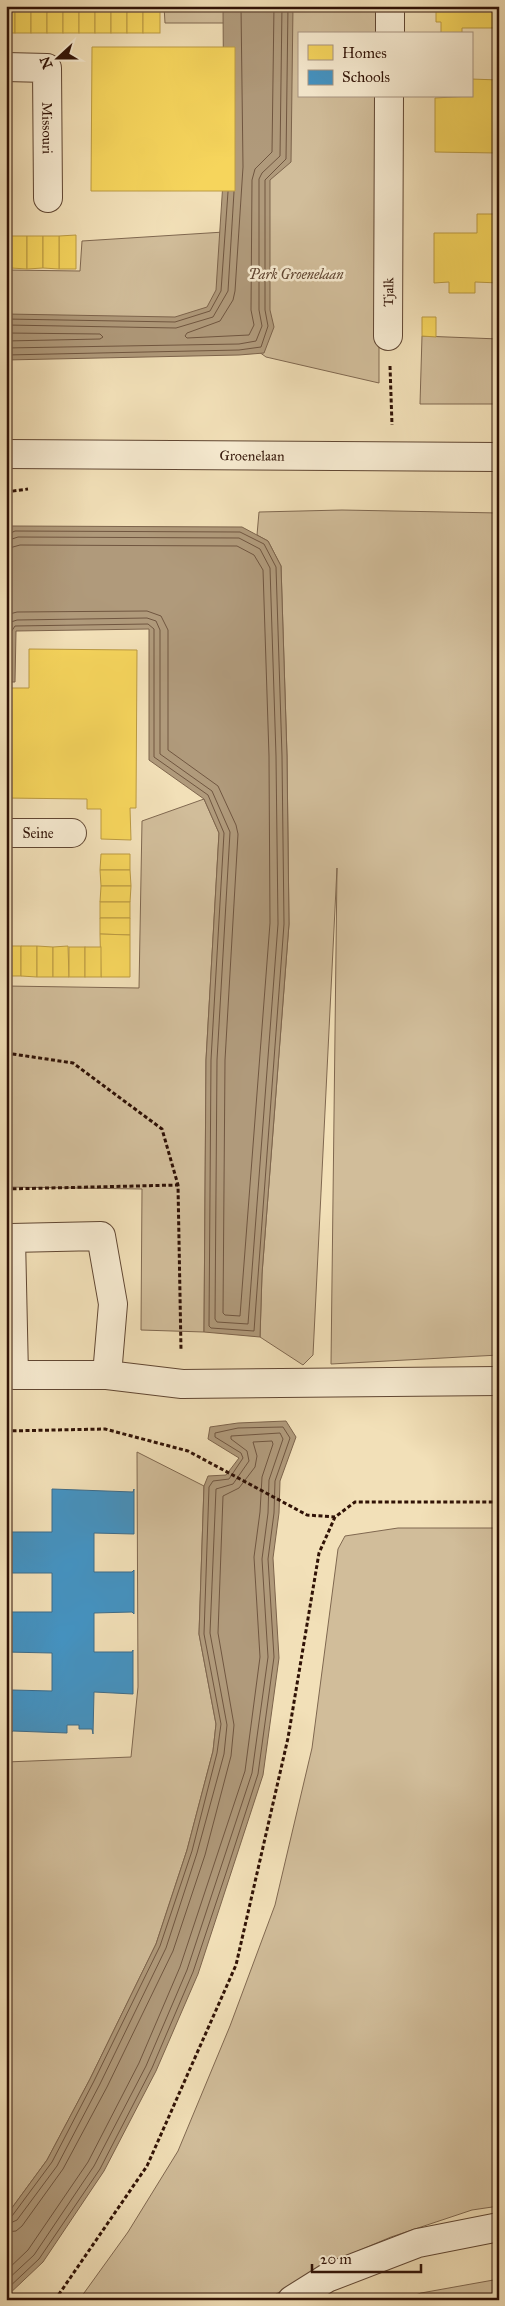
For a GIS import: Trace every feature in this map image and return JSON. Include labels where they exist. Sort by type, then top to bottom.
[{"type":"street","points":[[390,6],[390,32]]},
{"type":"street","name":"Missouri","points":[[6,67],[46,68],[48,198]]},
{"type":"street","name":"Tjalk","points":[[388,336],[390,98]]},
{"type":"street","name":"Groenelaan","points":[[6,454],[394,458],[499,457]]},
{"type":"street","name":"Seine","points":[[6,833],[72,833]]},
{"type":"street","points":[[106,1375],[113,1304],[101,1236],[11,1238],[14,1375],[106,1375],[182,1384],[499,1381]]},
{"type":"street","points":[[292,2300],[327,2278],[418,2243],[499,2227]]},
{"type":"path","points":[[388,336],[394,458]]},
{"type":"path","points":[[6,1053],[73,1063],[162,1129],[178,1185],[182,1384]]},
{"type":"path","points":[[6,1189],[178,1185]]},
{"type":"path","points":[[6,1431],[69,1428],[105,1429],[188,1451],[307,1515],[335,1517]]},
{"type":"path","points":[[55,2300],[147,2166],[236,1965],[288,1738],[319,1553],[335,1517],[356,1502],[499,1502]]},
{"type":"green space","name":"Park Groenelaan","points":[[164,6],[379,6],[379,32],[298,32],[298,98],[379,98],[379,383],[266,357],[205,313],[172,321],[6,315],[6,270],[80,271],[82,241],[224,232],[246,23],[165,23]]},
{"type":"green space","points":[[422,336],[499,339],[499,404],[420,404]]},
{"type":"green space","points":[[342,510],[499,513],[499,1355],[331,1364],[337,868],[313,1355],[303,1365],[260,1337],[262,1274],[289,924],[287,756],[281,566],[268,541],[257,535],[259,512]]},
{"type":"green space","points":[[204,799],[219,833],[206,1060],[204,1332],[141,1330],[142,1189],[6,1187],[6,986],[139,988],[142,821]]},
{"type":"green space","points":[[137,1452],[204,1486],[199,1634],[216,1724],[213,1751],[187,1850],[156,1944],[90,2079],[47,2160],[6,2216],[6,1762],[131,1757],[138,1687]]},
{"type":"green space","points":[[398,1528],[499,1528],[499,2206],[472,2210],[391,2237],[315,2269],[267,2300],[79,2300],[128,2232],[178,2151],[230,2026],[275,1905],[312,1748],[338,1549],[345,1536]]},
{"type":"green space","points":[[499,2279],[499,2300],[402,2300],[421,2293]]},
{"type":"water","points":[[223,6],[293,6],[291,162],[270,180],[270,310],[274,327],[264,353],[6,360],[6,314],[175,317],[207,307],[216,290],[224,166]]},
{"type":"water","points":[[12,526],[242,527],[268,541],[281,566],[287,756],[289,924],[262,1274],[260,1337],[204,1332],[206,1060],[219,833],[204,799],[149,760],[149,629],[16,631],[15,682],[6,682],[6,532]]},
{"type":"water","points":[[286,1421],[296,1437],[280,1481],[279,1513],[273,1558],[279,1658],[263,1775],[198,1974],[156,2071],[104,2171],[43,2262],[6,2297],[6,2216],[47,2160],[90,2079],[156,1944],[187,1850],[213,1751],[216,1724],[199,1634],[204,1486],[208,1476],[226,1475],[239,1458],[208,1439],[210,1427],[238,1423]]},
{"type":"building: Homes","points":[[6,6],[15,6],[15,33],[6,33]]},
{"type":"building: Homes","points":[[15,6],[31,6],[31,33],[15,33]]},
{"type":"building: Homes","points":[[31,6],[47,6],[47,33],[31,33]]},
{"type":"building: Homes","points":[[47,6],[63,6],[63,33],[47,33]]},
{"type":"building: Homes","points":[[63,6],[79,6],[79,33],[63,33]]},
{"type":"building: Homes","points":[[79,6],[95,6],[95,33],[79,33]]},
{"type":"building: Homes","points":[[95,6],[111,6],[111,33],[95,33]]},
{"type":"building: Homes","points":[[111,6],[127,6],[127,33],[111,33]]},
{"type":"building: Homes","points":[[127,6],[143,6],[143,33],[127,33]]},
{"type":"building: Homes","points":[[143,6],[160,6],[160,33],[143,33]]},
{"type":"building: Homes","points":[[436,6],[499,6],[499,28],[462,28],[462,32],[441,32],[441,22],[436,22],[436,12],[434,10],[436,10]]},
{"type":"building: Homes","points":[[92,47],[235,47],[235,191],[91,191]]},
{"type":"building: Homes","points":[[472,79],[499,80],[497,153],[435,152],[435,98],[472,98]]},
{"type":"building: Homes","points":[[477,214],[499,214],[499,283],[475,282],[475,293],[449,293],[449,282],[434,283],[434,233],[477,233]]},
{"type":"building: Homes","points":[[76,235],[76,269],[59,269],[59,236]]},
{"type":"building: Homes","points":[[11,236],[11,268],[6,268],[6,237]]},
{"type":"building: Homes","points":[[11,236],[27,236],[27,269],[11,268]]},
{"type":"building: Homes","points":[[27,236],[43,236],[43,268],[27,269]]},
{"type":"building: Homes","points":[[43,236],[59,236],[59,269],[43,268]]},
{"type":"building: Homes","points":[[422,317],[436,317],[436,337],[422,336]]},
{"type":"building: Homes","points":[[29,649],[137,650],[136,808],[130,808],[131,840],[101,839],[101,809],[87,809],[87,799],[6,798],[6,688],[29,688]]},
{"type":"building: Homes","points":[[101,854],[130,854],[130,870],[100,870]]},
{"type":"building: Homes","points":[[100,870],[130,870],[131,886],[101,886]]},
{"type":"building: Homes","points":[[101,886],[131,886],[130,902],[100,902]]},
{"type":"building: Homes","points":[[100,902],[130,902],[130,918],[100,918]]},
{"type":"building: Homes","points":[[100,918],[130,918],[130,935],[100,934]]},
{"type":"building: Homes","points":[[100,934],[130,935],[130,977],[101,977]]},
{"type":"building: Homes","points":[[6,946],[21,946],[21,976],[6,976]]},
{"type":"building: Homes","points":[[21,946],[37,946],[37,977],[21,976]]},
{"type":"building: Homes","points":[[37,946],[53,947],[53,977],[37,977]]},
{"type":"building: Homes","points":[[68,946],[69,977],[53,977],[53,947]]},
{"type":"building: Homes","points":[[69,947],[85,947],[85,977],[69,977]]},
{"type":"building: Homes","points":[[85,947],[101,947],[101,977],[85,977]]},
{"type":"building: Schools","points":[[52,1489],[133,1492],[134,1489],[134,1534],[94,1533],[94,1572],[132,1572],[134,1570],[134,1614],[132,1612],[94,1613],[94,1652],[132,1652],[133,1650],[133,1694],[94,1692],[93,1734],[92,1729],[79,1729],[79,1725],[67,1725],[67,1733],[13,1731],[11,1733],[12,1690],[52,1691],[52,1653],[6,1652],[6,1612],[52,1612],[52,1573],[6,1573],[6,1532],[52,1532]]}]
